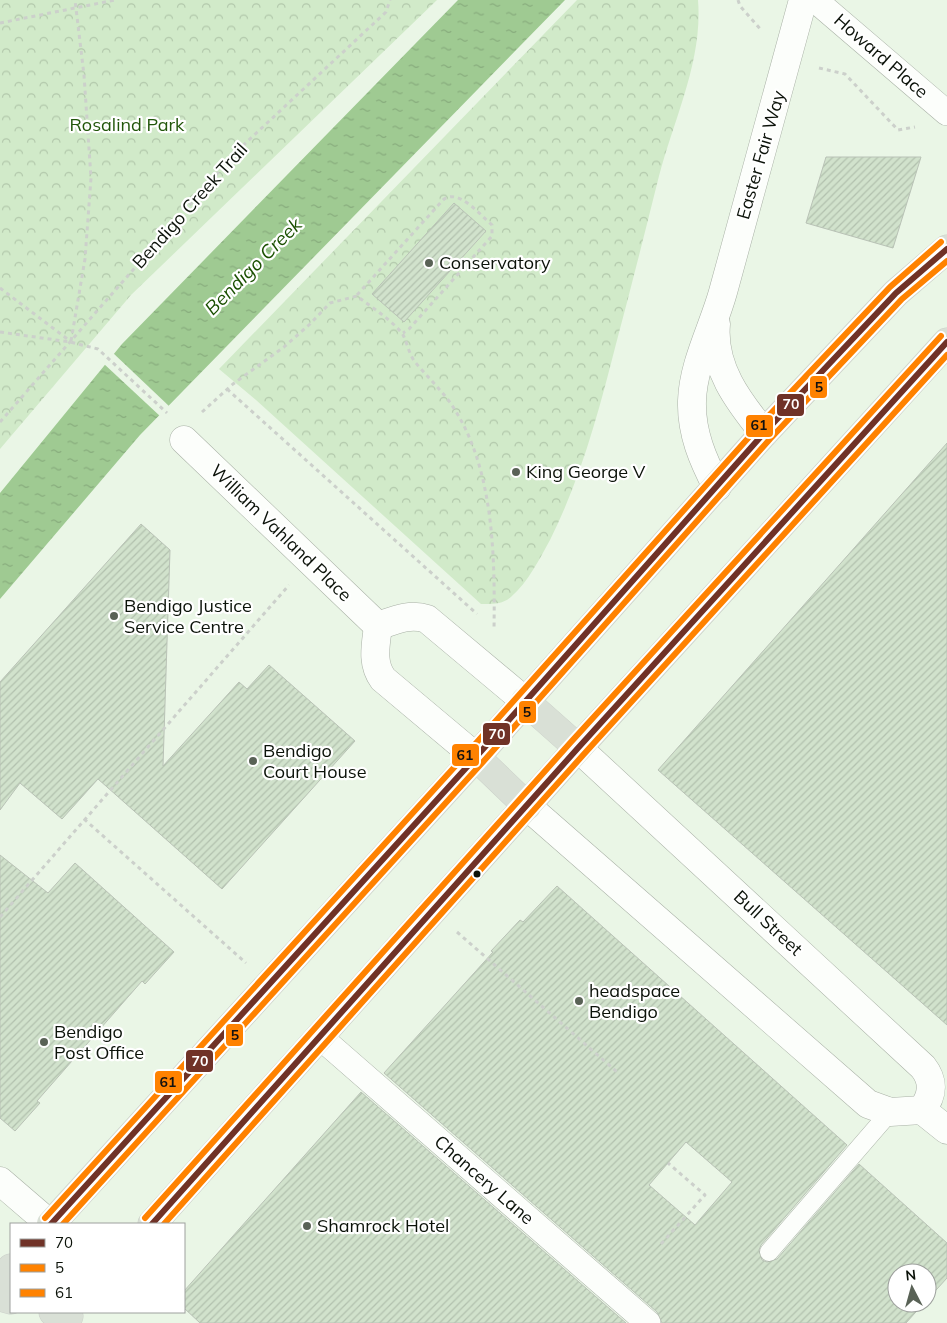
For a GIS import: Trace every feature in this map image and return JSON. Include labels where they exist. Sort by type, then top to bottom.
[{"type":"highway","points":[[52,1223],[476,756],[764,433],[896,293],[947,249]]},
{"type":"highway","points":[[153,1223],[578,748],[947,342]]},
{"type":"highway","points":[[525,701],[578,748]]},
{"type":"highway","points":[[476,756],[527,806]]},
{"type":"highway","points":[[0,1281],[10,1269]]},
{"type":"street","name":"Easter Fair Way","points":[[717,487],[698,448],[692,401],[695,376],[718,310],[803,0]]},
{"type":"street","name":"Howard Place","points":[[815,0],[947,113]]},
{"type":"street","name":"Easter Fair Way","points":[[718,310],[716,340],[722,368],[738,399],[764,433]]},
{"type":"street","name":"William Vahland Place","points":[[184,440],[378,626]]},
{"type":"street","points":[[476,756],[383,679],[378,670],[375,656],[378,626],[406,616],[417,616],[427,619],[525,701]]},
{"type":"street","name":"Bull Street","points":[[578,748],[923,1067],[931,1081],[930,1095],[922,1110]]},
{"type":"street","points":[[527,806],[868,1104],[890,1112],[922,1110],[947,1130]]},
{"type":"street","name":"Chancery Lane","points":[[320,1037],[648,1323]]},
{"type":"street","points":[[0,1181],[50,1223]]},
{"type":"lane","points":[[769,1252],[890,1112]]},
{"type":"path","points":[[70,342],[85,259],[91,178],[75,0]]},
{"type":"path","points":[[0,23],[115,0]]},
{"type":"path","name":"Bendigo Creek Trail","points":[[0,422],[236,152],[386,12],[390,0]]},
{"type":"path","points":[[738,0],[740,6]]},
{"type":"path","points":[[845,74],[898,130],[924,126]]},
{"type":"path","points":[[199,415],[227,389],[284,347],[330,303],[357,296],[443,200],[450,196],[460,198],[492,225],[492,236],[409,329],[403,333]]},
{"type":"path","points":[[0,288],[70,342]]},
{"type":"path","points":[[357,296],[403,333],[410,356],[458,414],[467,431],[483,474],[492,551],[495,594],[494,630],[487,623]]},
{"type":"path","points":[[0,332],[70,342],[98,349],[166,413]]},
{"type":"path","points":[[227,389],[479,616]]},
{"type":"path","points":[[0,917],[84,818],[311,560]]},
{"type":"path","points":[[84,818],[269,983]]},
{"type":"path","points":[[432,910],[617,1072]]},
{"type":"path","points":[[661,1244],[704,1195],[668,1163]]},
{"type":"green space","name":"Rosalind Park","points":[[0,0],[437,0],[131,295],[0,449]]},
{"type":"green space","points":[[577,0],[698,0],[696,45],[686,89],[659,176],[603,394],[571,493],[550,540],[523,584],[505,601],[481,604],[256,400],[219,369]]},
{"type":"water","name":"Bendigo Creek","points":[[458,0],[565,0],[140,435],[0,599],[0,493],[122,344]]},
{"type":"pier","points":[[112,352],[170,407],[161,417],[103,363]]},
{"type":"building","points":[[826,157],[921,157],[893,248],[806,223]]},
{"type":"building","name":"Conservatory","points":[[454,203],[486,231],[404,322],[372,294]]},
{"type":"building","points":[[947,443],[947,1025],[658,770]]},
{"type":"building","points":[[141,524],[170,550],[163,766],[239,682],[247,689],[269,665],[355,741],[222,889],[98,779],[62,819],[20,783],[0,810],[0,682]]},
{"type":"building","name":"Bendigo Post Office","points":[[0,855],[48,893],[75,863],[174,952],[145,984],[142,981],[37,1101],[40,1103],[15,1131],[0,1118]]},
{"type":"building","points":[[557,886],[847,1145],[761,1245],[759,1250],[762,1260],[767,1262],[777,1259],[859,1164],[947,1243],[947,1278],[937,1289],[937,1263],[887,1263],[887,1313],[915,1313],[906,1323],[662,1323],[657,1312],[384,1073],[520,920],[523,922]],"holes":[[[686,1142],[732,1182],[695,1225],[649,1185]]]},
{"type":"building","points":[[361,1092],[626,1323],[200,1323],[185,1309],[185,1290]]},
{"type":"transit line","name":"61","points":[[45,1218],[469,751],[758,427],[890,287],[941,242]]},
{"type":"transit line","name":"70","points":[[52,1223],[476,757],[764,433],[896,293],[947,249]]},
{"type":"transit line","name":"5","points":[[64,1223],[482,763],[770,439],[902,299],[947,261]]},
{"type":"transit line","name":"61","points":[[145,1218],[571,742],[941,336]]},
{"type":"transit line","name":"70","points":[[153,1223],[578,748],[947,342]]},
{"type":"transit line","name":"5","points":[[165,1223],[584,754],[947,355]]},
{"type":"place","name":"Conservatory","points":[[429,263]]},
{"type":"place","name":"King George V","points":[[516,472]]},
{"type":"place","name":"Bendigo Justice Service Centre","points":[[114,616]]},
{"type":"place","name":"Bendigo Court House","points":[[253,761]]},
{"type":"place","name":"headspace Bendigo","points":[[579,1001]]},
{"type":"place","name":"Bendigo Post Office","points":[[44,1042]]},
{"type":"place","name":"Shamrock Hotel","points":[[307,1226]]}]
